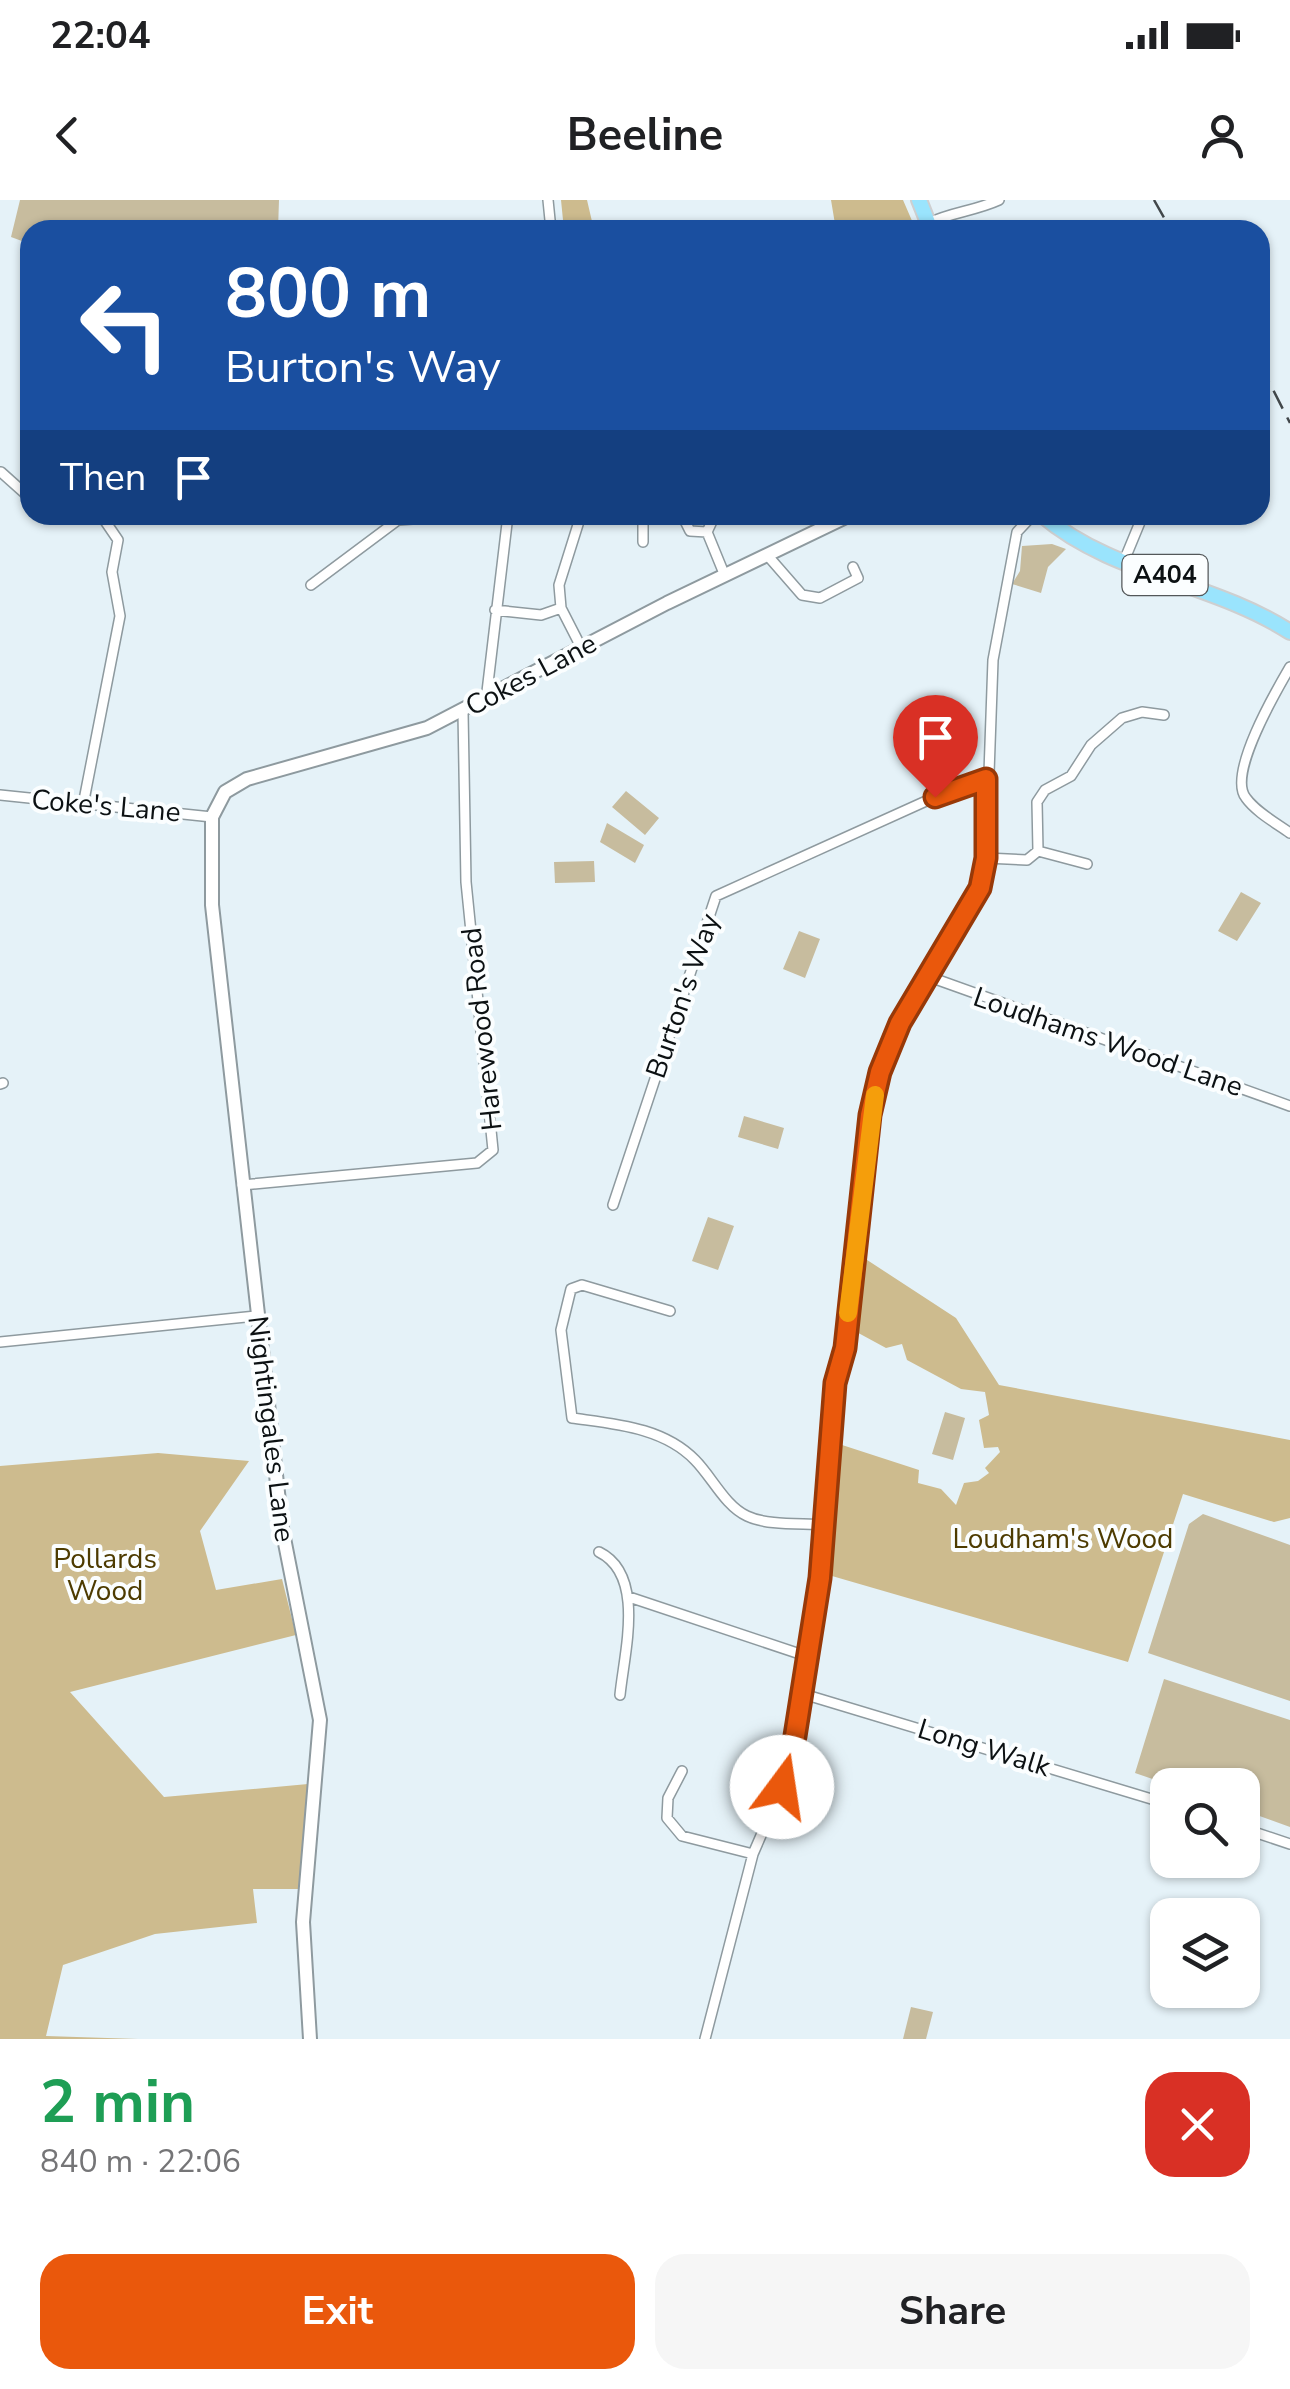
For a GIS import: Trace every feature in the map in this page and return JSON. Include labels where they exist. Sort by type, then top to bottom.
[{"type":"main road","name":"Cokes Lane","points":[[212,816],[225,792],[247,779],[426,728],[463,712],[830,525]]},
{"type":"main road","name":"A404","points":[[1056,525],[1074,538],[1124,561],[1209,591],[1290,632]]},
{"type":"main road","name":"Nightingales Lane","points":[[212,816],[212,905],[256,1316],[282,1528],[320,1720],[303,1922],[310,2039]]},
{"type":"street","points":[[940,220],[952,213],[972,213],[999,200]]},
{"type":"street","points":[[1,472],[20,489]]},
{"type":"street","points":[[84,800],[120,605],[112,572],[118,540],[108,525]]},
{"type":"street","points":[[311,585],[391,525]]},
{"type":"street","points":[[486,700],[507,525]]},
{"type":"street","points":[[578,525],[559,585],[560,608],[582,649]]},
{"type":"street","points":[[643,525],[643,542]]},
{"type":"street","points":[[687,525],[690,530],[707,532]]},
{"type":"street","points":[[710,525],[707,532],[725,576]]},
{"type":"street","points":[[705,2039],[754,1854],[782,1787],[800,1694],[825,1525],[835,1383],[845,1348],[870,1115],[880,1072],[900,1023],[970,910],[986,858],[993,660],[1016,532],[1023,525]]},
{"type":"street","points":[[1124,561],[1139,525]]},
{"type":"street","points":[[768,556],[802,595],[820,598],[859,577]]},
{"type":"street","points":[[495,610],[541,615],[560,608]]},
{"type":"street","points":[[1290,666],[1243,763],[1240,782],[1244,797],[1290,833]]},
{"type":"street","name":"Harewood Road","points":[[242,1185],[477,1163],[493,1150],[466,882],[463,712]]},
{"type":"street","points":[[1038,851],[1036,802],[1045,790],[1072,776],[1091,744],[1122,718],[1142,712],[1164,715]]},
{"type":"street","name":"Burton's Way","points":[[612,1205],[716,896],[935,797],[986,779]]},
{"type":"street","name":"Coke's Lane","points":[[0,795],[84,800],[212,816]]},
{"type":"street","points":[[986,858],[1027,860],[1038,851]]},
{"type":"street","points":[[1038,851],[1087,864]]},
{"type":"street","name":"Loudhams Wood Lane","points":[[927,976],[1290,1106]]},
{"type":"street","points":[[670,1311],[582,1284],[571,1289],[562,1330],[568,1422],[634,1427],[662,1436],[692,1457],[736,1509],[750,1518],[825,1525]]},
{"type":"street","points":[[0,1342],[256,1316]]},
{"type":"street","points":[[600,1552],[612,1558],[629,1597],[620,1694]]},
{"type":"street","points":[[629,1597],[806,1656]]},
{"type":"street","name":"Long Walk","points":[[800,1694],[1150,1799]]},
{"type":"street","points":[[682,1771],[668,1798],[667,1818],[682,1836],[754,1854]]},
{"type":"street","points":[[1260,1834],[1290,1844]]},
{"type":"shaded area","points":[[20,200],[279,200],[278,220],[20,220],[20,240],[11,237]]},
{"type":"shaded area","points":[[1052,544],[1066,549],[1048,567],[1041,593],[1012,584],[1020,571],[1022,546]]},
{"type":"shaded area","points":[[626,791],[659,818],[645,835],[612,807]]},
{"type":"shaded area","points":[[607,823],[644,845],[635,863],[600,842]]},
{"type":"shaded area","points":[[594,861],[595,882],[555,883],[554,862]]},
{"type":"shaded area","points":[[1241,892],[1261,903],[1237,941],[1218,931]]},
{"type":"shaded area","points":[[799,931],[820,939],[805,978],[783,969]]},
{"type":"shaded area","points":[[744,1116],[784,1128],[778,1149],[738,1137]]},
{"type":"shaded area","points":[[708,1217],[734,1226],[718,1270],[692,1261]]},
{"type":"shaded area","points":[[945,1412],[965,1418],[953,1460],[932,1454]]},
{"type":"shaded area","points":[[1203,1514],[1290,1545],[1290,1701],[1148,1653],[1189,1524]]},
{"type":"shaded area","points":[[1164,1679],[1290,1720],[1290,1827],[1260,1816],[1260,1768],[1150,1768],[1150,1778],[1135,1773]]},
{"type":"shaded area","points":[[911,2007],[933,2012],[926,2039],[903,2039]]},
{"type":"green space","points":[[561,200],[587,200],[592,220],[563,220]]},
{"type":"green space","points":[[831,200],[903,200],[912,220],[834,220]]},
{"type":"green space","name":"Loudham's Wood","points":[[861,1256],[956,1318],[999,1385],[1290,1440],[1290,1518],[1274,1522],[1183,1494],[1128,1662],[832,1576],[839,1444],[919,1470],[918,1483],[941,1489],[956,1505],[964,1483],[978,1481],[989,1473],[985,1468],[1000,1452],[998,1447],[984,1448],[979,1420],[989,1415],[985,1392],[961,1389],[907,1360],[902,1344],[886,1348],[851,1329]]},
{"type":"green space","name":"Pollards Wood","points":[[158,1453],[249,1461],[200,1531],[216,1590],[282,1579],[296,1635],[70,1692],[164,1797],[308,1784],[306,1889],[253,1889],[257,1923],[155,1934],[63,1965],[46,2036],[138,2039],[0,2039],[0,1466]]},
{"type":"railway","points":[[1154,200],[1165,220]]},
{"type":"railway","points":[[1270,384],[1290,423]]},
{"type":"slow traffic","points":[[848,1313],[875,1095]]},
{"type":"route","points":[[782,1787],[795,1736],[820,1578],[835,1383],[845,1348],[870,1115],[880,1072],[900,1023],[970,910],[980,888],[986,858],[986,779],[935,797]]}]
